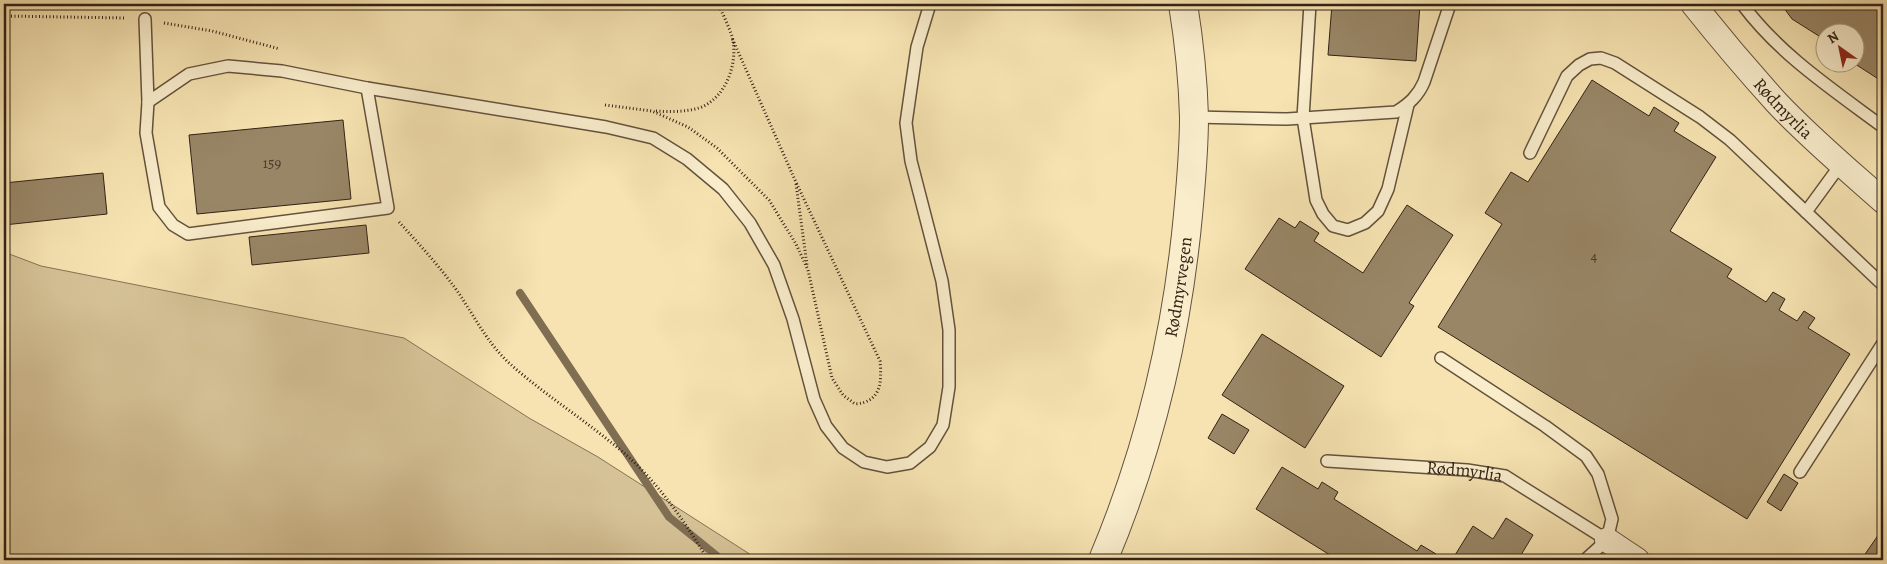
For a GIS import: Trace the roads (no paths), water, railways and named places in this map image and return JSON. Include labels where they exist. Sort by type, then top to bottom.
[{"type":"street","name":"Rødmyrvegen","points":[[1103,560],[1116,530],[1140,459],[1173,326],[1185,246],[1192,175],[1194,117],[1190,58],[1183,4]]},
{"type":"street","name":"Rødmyrlia","points":[[1694,4],[1718,36],[1778,104],[1883,201]]},
{"type":"street","name":"Rødmyrlia","points":[[1607,540],[1637,560]]},
{"type":"lane","points":[[148,102],[189,74],[228,66],[282,71],[367,88],[606,127],[653,138],[687,159],[723,189],[750,223],[774,265],[793,319],[814,399],[826,426],[843,448],[864,462],[887,467],[910,463],[930,447],[943,424],[949,387],[949,330],[942,281],[911,161],[906,123],[917,47],[930,4]]},
{"type":"lane","points":[[1310,4],[1303,118],[1316,200],[1323,214],[1333,226],[1348,230],[1365,224],[1378,211],[1388,189],[1408,104]]},
{"type":"lane","points":[[1194,117],[1303,118],[1396,112],[1408,104],[1419,92],[1450,4]]},
{"type":"lane","points":[[1742,4],[1756,22],[1784,51],[1883,127]]},
{"type":"lane","points":[[145,20],[148,102],[146,133],[159,207],[173,225],[188,234],[388,208],[367,88]]},
{"type":"lane","points":[[1530,153],[1567,76],[1579,65],[1590,59],[1600,58],[1615,63],[1700,117],[1730,140],[1883,285]]},
{"type":"lane","points":[[1806,212],[1841,164]]},
{"type":"lane","points":[[1800,472],[1883,342]]},
{"type":"lane","points":[[1441,358],[1545,426],[1586,456],[1598,474],[1612,519],[1607,540],[1585,560]]},
{"type":"lane","name":"Rødmyrlia","points":[[1327,461],[1468,470],[1505,476],[1607,540]]},
{"type":"waterway","points":[[520,293],[669,517],[722,560]]}]
